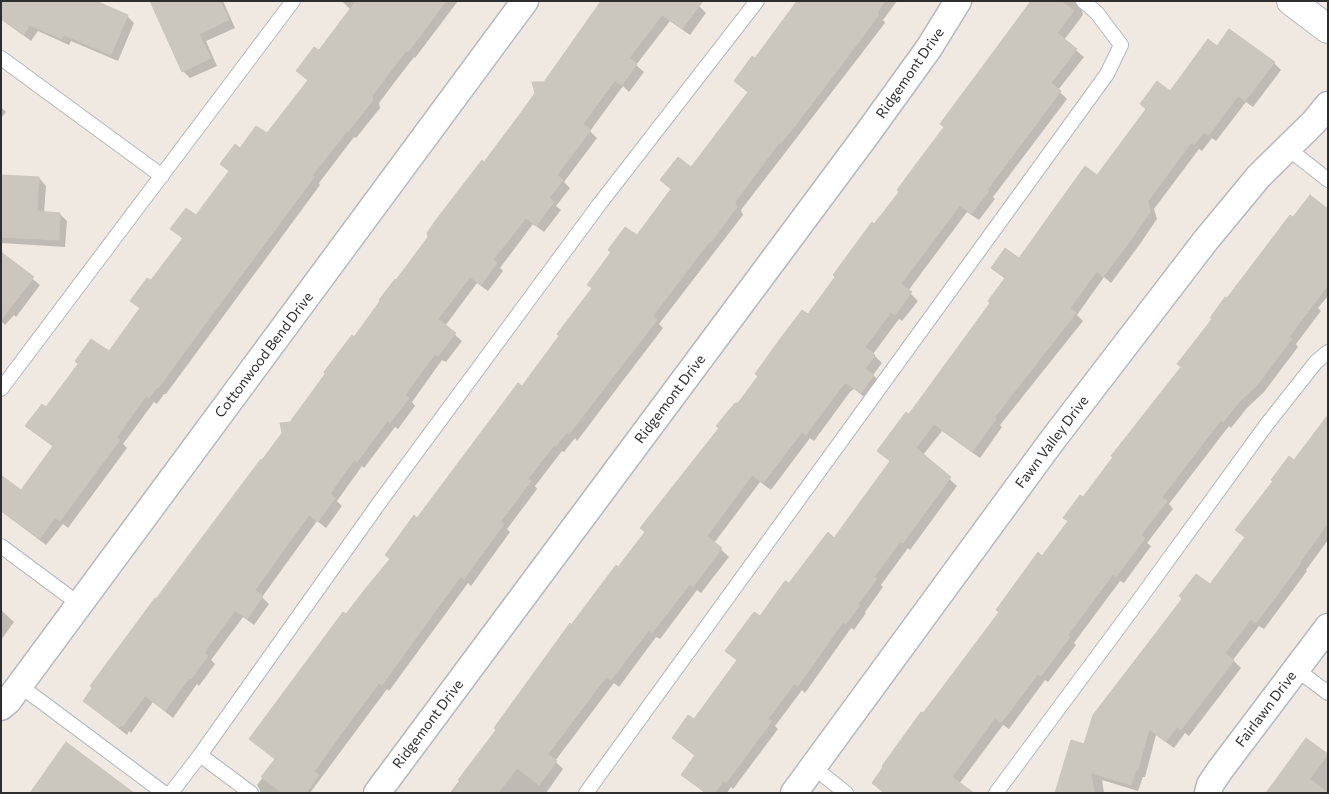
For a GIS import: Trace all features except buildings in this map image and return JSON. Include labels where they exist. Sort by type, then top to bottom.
[{"type":"main road","points":[[1291,1],[1328,28]]},
{"type":"street","name":"Cottonwood Bend Drive","points":[[1,707],[525,1]]},
{"type":"street","name":"Ridgemont Drive","points":[[377,793],[867,134],[929,48],[958,1]]},
{"type":"street","name":"Fawn Valley Drive","points":[[794,793],[1057,434],[1206,240],[1258,176],[1314,122],[1328,105]]},
{"type":"street","name":"Fairlawn Drive","points":[[1208,793],[1210,785],[1220,770],[1328,627]]},
{"type":"lane","points":[[1,389],[293,1]]},
{"type":"lane","points":[[171,793],[382,499],[598,206],[757,1]]},
{"type":"lane","points":[[586,793],[1107,74],[1121,45],[1097,13],[1083,1]]},
{"type":"lane","points":[[1,58],[162,176]]},
{"type":"lane","points":[[1286,148],[1328,180]]},
{"type":"lane","points":[[996,793],[1131,612],[1266,424],[1316,362],[1328,352]]},
{"type":"lane","points":[[1,546],[79,604]]},
{"type":"lane","points":[[1296,669],[1328,693]]},
{"type":"lane","points":[[19,685],[164,793]]},
{"type":"lane","points":[[200,754],[251,793]]},
{"type":"lane","points":[[813,767],[846,793]]}]
